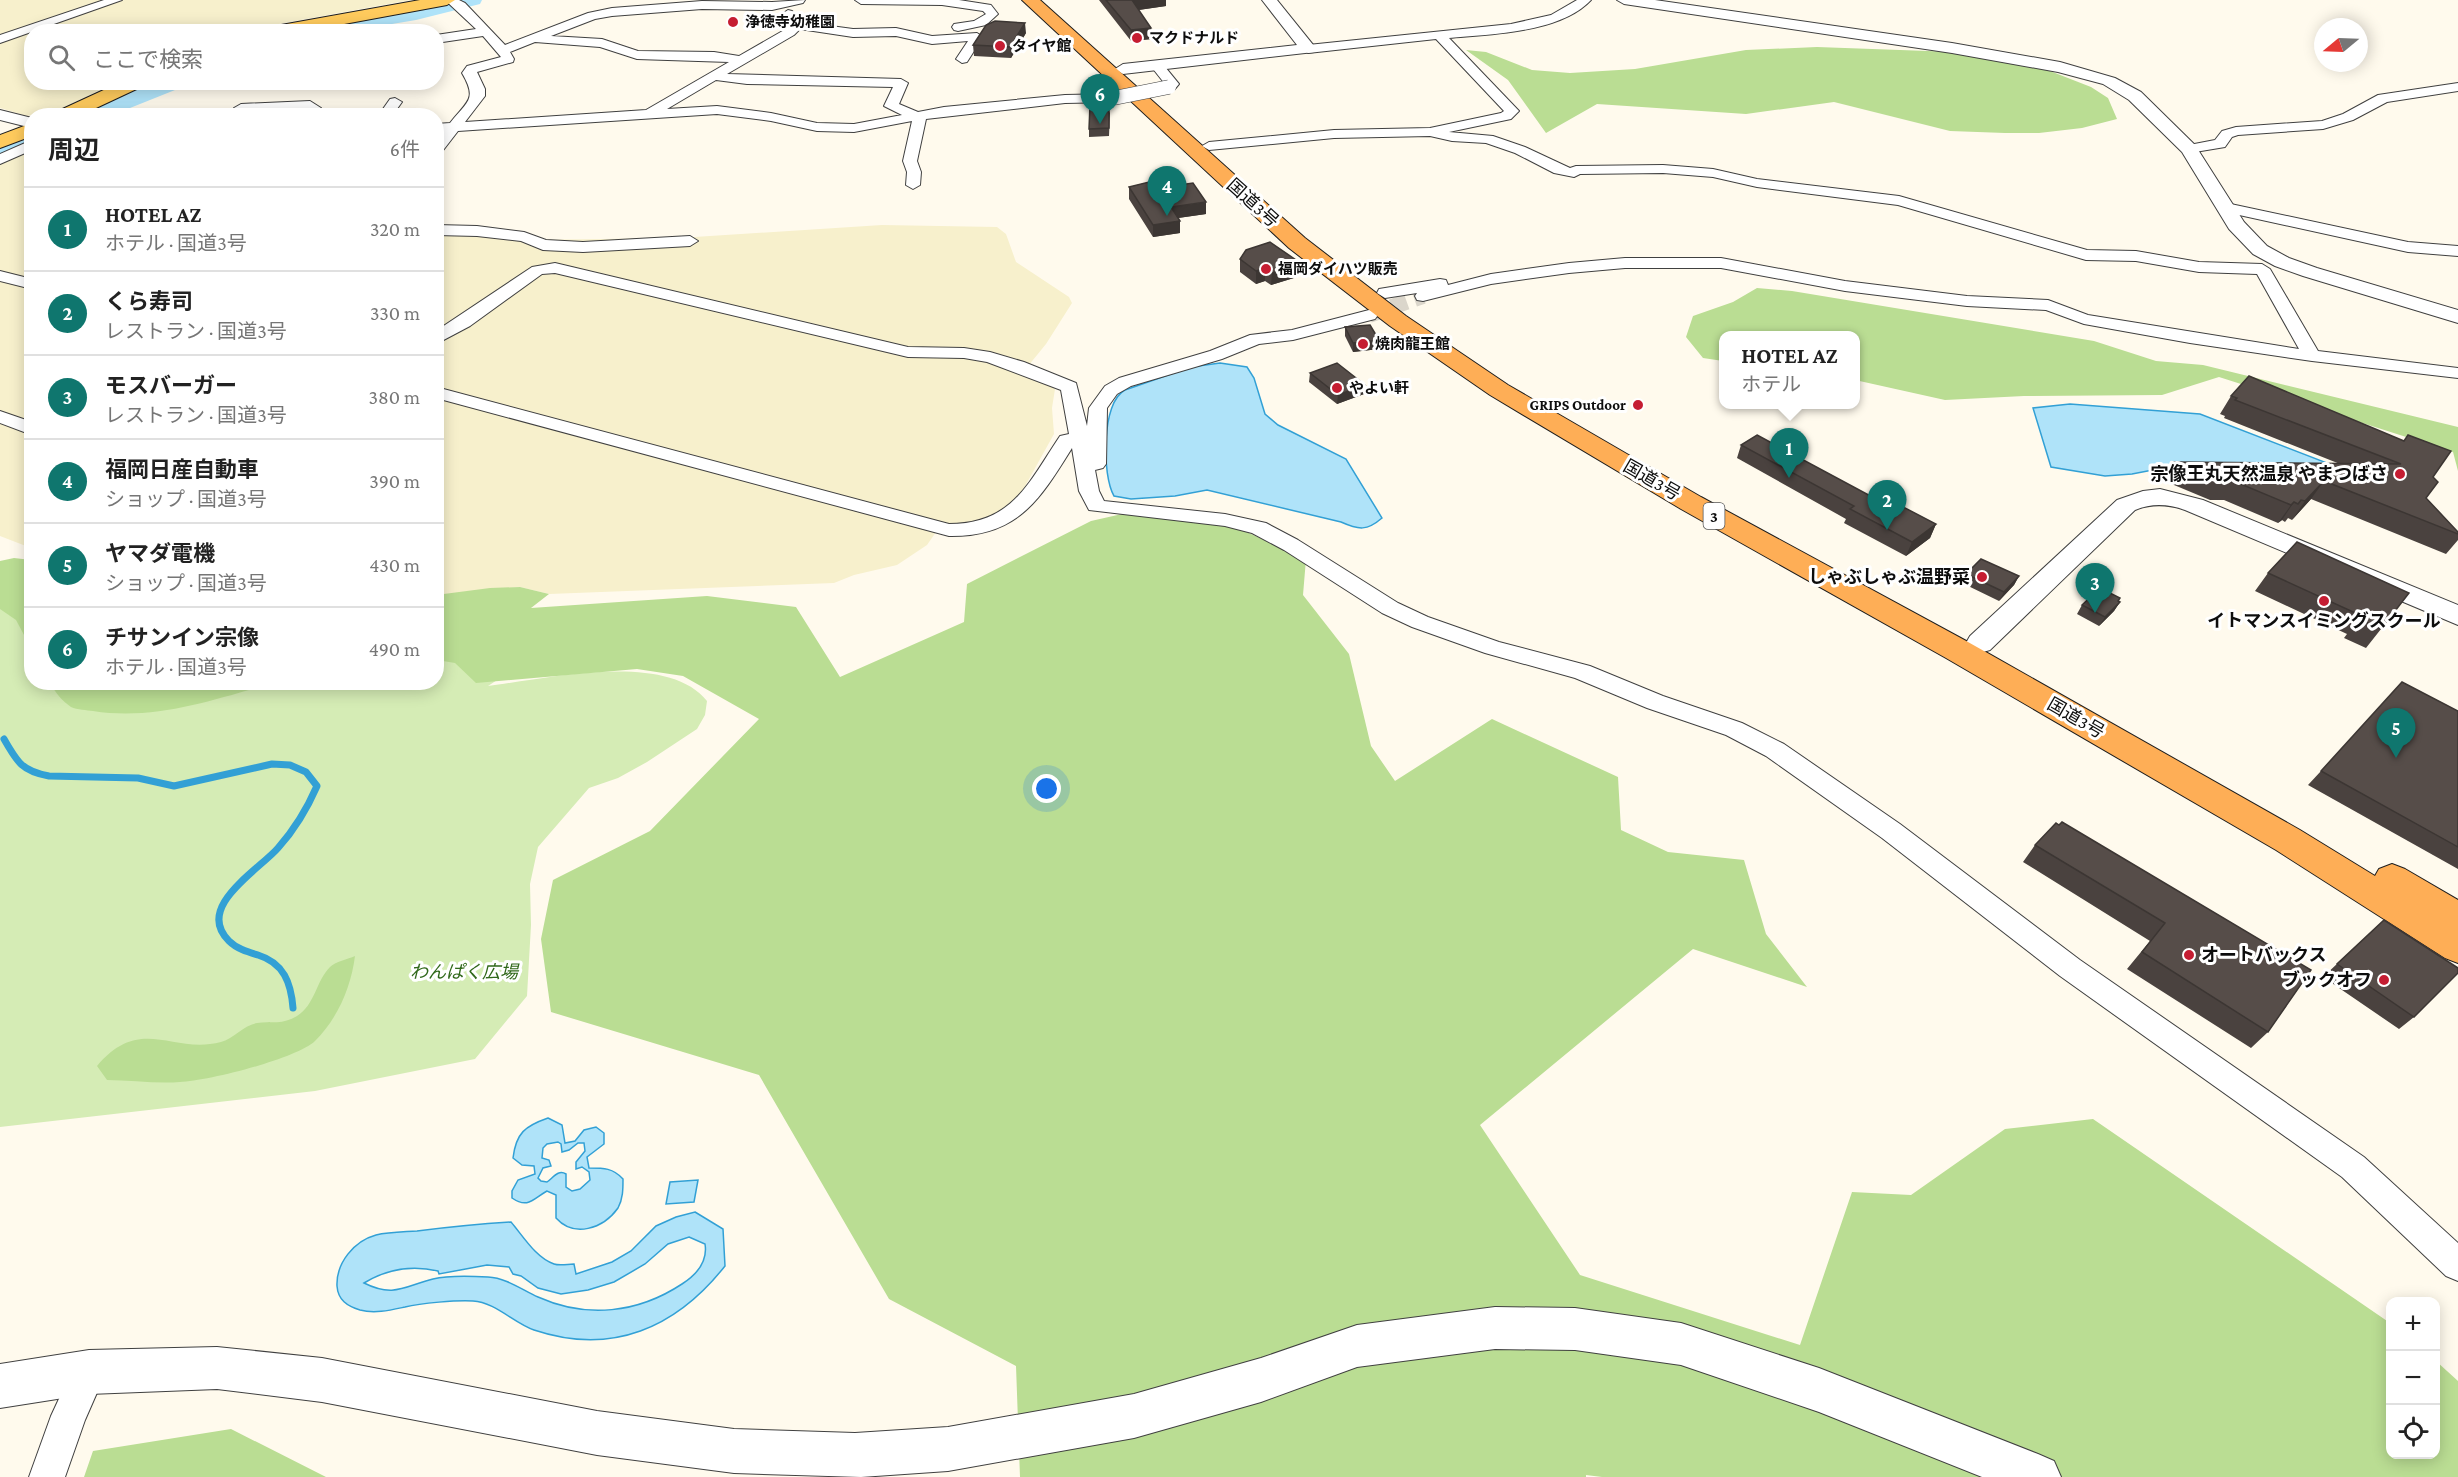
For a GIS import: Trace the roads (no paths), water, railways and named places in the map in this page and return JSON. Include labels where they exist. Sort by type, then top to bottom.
[{"type":"highway","name":"国道3号","points":[[1030,0],[1289,236],[1398,321],[1499,390],[1691,503],[1957,650],[2288,840],[2458,947]]},
{"type":"highway","name":"国道3号","points":[[1047,0],[1280,209],[1385,293],[1472,353],[1605,434],[2234,784],[2458,919]]},
{"type":"main road","points":[[315,24],[449,0]]},
{"type":"main road","points":[[80,108],[119,90]]},
{"type":"main road","points":[[0,142],[24,132]]},
{"type":"street","points":[[45,24],[116,0]]},
{"type":"street","points":[[444,140],[478,96],[478,89],[469,73],[472,69],[508,59],[503,50],[461,6],[449,0]]},
{"type":"street","points":[[503,50],[592,16],[612,12],[702,4],[784,5],[799,0]]},
{"type":"street","points":[[861,0],[942,1],[987,8],[992,14],[989,19],[972,26],[958,27]]},
{"type":"street","points":[[1269,0],[1308,50]]},
{"type":"street","points":[[1123,69],[1511,28],[1555,18],[1585,0]]},
{"type":"street","points":[[1624,0],[1952,48],[2084,73],[2109,81],[2135,96],[2189,149],[2236,225],[2265,262],[2312,356]]},
{"type":"street","points":[[784,5],[785,11],[797,26],[853,33],[896,32],[932,40],[977,37],[962,59]]},
{"type":"street","points":[[647,114],[797,26]]},
{"type":"street","points":[[0,39],[24,31]]},
{"type":"street","points":[[444,38],[484,32]]},
{"type":"street","points":[[1209,146],[1334,134],[1430,132],[1506,116],[1512,111],[1440,36]]},
{"type":"street","points":[[533,39],[602,43],[637,55],[704,55],[740,60]]},
{"type":"street","points":[[444,128],[647,114],[735,111],[817,127],[854,128],[917,116],[1065,99],[1114,98],[1169,87],[1172,84],[1156,65]]},
{"type":"street","points":[[713,76],[757,80],[901,83],[891,106],[917,116]]},
{"type":"street","points":[[2189,149],[2220,144],[2227,134],[2236,131],[2323,125],[2348,117],[2383,98],[2458,87]]},
{"type":"street","points":[[390,108],[394,102]]},
{"type":"street","points":[[241,108],[310,105],[314,108]]},
{"type":"street","points":[[0,115],[24,121]]},
{"type":"street","points":[[913,185],[914,172],[910,161],[919,119],[917,116]]},
{"type":"street","points":[[1430,132],[1452,137],[1488,140],[1520,150],[1559,170],[1574,173],[1576,170],[1631,169],[1713,173],[1757,183],[1907,203],[2086,255],[2136,256],[2199,267],[2265,262],[2310,272],[2458,317]]},
{"type":"street","points":[[0,160],[24,148]]},
{"type":"street","points":[[2226,208],[2400,246],[2458,251]]},
{"type":"street","points":[[444,230],[477,231],[524,237],[543,245],[583,246],[690,241]]},
{"type":"street","points":[[538,270],[536,262],[543,245]]},
{"type":"street","points":[[1423,296],[1512,276],[1624,263],[1721,263],[1845,286],[1967,302],[2048,305],[2084,319],[2228,344],[2458,373]]},
{"type":"street","points":[[444,334],[538,270],[555,268],[908,352],[924,355],[965,352],[1007,362],[1070,387],[1089,491],[1096,506],[1225,520],[1259,528],[1292,545],[1390,608],[1420,622],[1493,648],[1582,672],[1655,702],[1734,729],[1775,750],[1892,831],[2070,968],[2353,1167],[2458,1265]]},
{"type":"street","points":[[1385,293],[1427,287],[1490,272],[1498,271],[1512,276]]},
{"type":"street","points":[[0,276],[24,282]]},
{"type":"street","points":[[1293,335],[1370,315]]},
{"type":"street","points":[[1089,491],[1097,483],[1095,453],[1098,408],[1111,390],[1125,382],[1216,355],[1256,339],[1329,333],[1398,321]]},
{"type":"street","points":[[444,394],[963,532],[990,526],[1014,511],[1039,484],[1067,440],[1079,438]]},
{"type":"street","points":[[0,417],[24,426]]},
{"type":"street","points":[[1980,643],[2126,505],[2138,498],[2151,496],[2168,497],[2188,503],[2458,616]]},
{"type":"street","points":[[0,1386],[89,1372],[217,1368],[322,1380],[597,1433],[734,1451],[855,1455],[948,1449],[1134,1416],[1261,1380],[1357,1346],[1496,1328],[1575,1329],[1681,1344],[1819,1390],[2038,1477]]},
{"type":"street","points":[[47,1477],[69,1416],[89,1372]]},
{"type":"water","points":[[1220,363],[1247,367],[1254,378],[1265,414],[1278,425],[1346,459],[1382,518],[1372,525],[1358,528],[1207,490],[1175,496],[1131,499],[1114,496],[1107,473],[1106,440],[1111,409],[1117,397],[1125,390],[1191,367]]},
{"type":"water","points":[[2070,404],[2200,414],[2327,463],[2318,477],[2189,463],[2132,474],[2105,476],[2051,467],[2033,408]]},
{"type":"water","points":[[548,1118],[562,1125],[565,1143],[575,1141],[584,1130],[596,1127],[604,1133],[604,1144],[587,1157],[589,1168],[608,1169],[616,1173],[623,1179],[622,1194],[618,1208],[597,1226],[580,1229],[563,1224],[556,1218],[556,1195],[547,1191],[526,1203],[512,1198],[512,1191],[518,1180],[535,1174],[534,1166],[522,1165],[513,1158],[516,1142],[523,1132]],"holes":[[[558,1142],[561,1144],[562,1152],[578,1143],[584,1143],[585,1151],[576,1162],[576,1169],[582,1167],[589,1172],[590,1180],[580,1189],[572,1191],[566,1187],[566,1174],[563,1173],[558,1173],[547,1182],[538,1178],[543,1168],[551,1166],[549,1160],[542,1158],[543,1148],[547,1144]]]},
{"type":"water","points":[[698,1180],[694,1202],[666,1204],[670,1182]]},
{"type":"water","points":[[695,1212],[723,1229],[725,1266],[706,1288],[664,1320],[640,1331],[616,1338],[590,1340],[534,1330],[489,1305],[473,1301],[439,1302],[371,1312],[347,1304],[341,1299],[338,1291],[337,1277],[343,1261],[360,1242],[376,1235],[511,1222],[541,1257],[556,1265],[574,1264],[576,1274],[612,1262],[631,1251],[656,1226]],"holes":[[[689,1237],[705,1244],[703,1262],[687,1280],[665,1294],[648,1301],[612,1310],[593,1310],[556,1304],[508,1282],[488,1277],[439,1278],[392,1290],[384,1290],[364,1283],[382,1274],[409,1268],[428,1269],[438,1271],[439,1274],[487,1265],[509,1267],[513,1274],[521,1276],[538,1288],[561,1294],[588,1290],[614,1282],[645,1264],[668,1244]]]},
{"type":"waterway","points":[[354,24],[416,14],[473,0]]},
{"type":"waterway","points":[[110,108],[157,90]]},
{"type":"waterway","points":[[0,152],[24,141]]},
{"type":"waterway","points":[[4,739],[21,764],[32,771],[49,776],[138,778],[174,786],[272,764],[290,765],[306,772],[317,786],[300,818],[278,848],[233,890],[224,902],[219,915],[220,928],[232,944],[267,959],[280,969],[288,982],[293,1008]]},
{"type":"tunnel","points":[[1369,315],[1423,296]]},
{"type":"place","name":"浄徳寺幼稚園","points":[[733,22]]},
{"type":"place","name":"マクドナルド","points":[[1137,38]]},
{"type":"place","name":"タイヤ館","points":[[1000,46]]},
{"type":"place","name":"チサンイン宗像","points":[[1100,124]]},
{"type":"place","name":"福岡日産自動車","points":[[1167,216]]},
{"type":"place","name":"福岡ダイハツ販売","points":[[1266,269]]},
{"type":"place","name":"焼肉龍王館","points":[[1363,344]]},
{"type":"place","name":"やよい軒","points":[[1337,388]]},
{"type":"place","name":"GRIPS Outdoor","points":[[1638,405]]},
{"type":"place","name":"宗像王丸天然温泉 やまつばさ","points":[[2400,474]]},
{"type":"place","name":"HOTEL AZ","points":[[1789,478]]},
{"type":"place","name":"くら寿司","points":[[1887,530]]},
{"type":"place","name":"しゃぶしゃぶ温野菜","points":[[1982,577]]},
{"type":"place","name":"イトマンスイミングスクール","points":[[2324,601]]},
{"type":"place","name":"モスバーガー","points":[[2095,613]]},
{"type":"place","name":"ヤマダ電機","points":[[2396,758]]},
{"type":"place","name":"オートバックス","points":[[2189,955]]},
{"type":"place","name":"ブックオフ","points":[[2384,980]]},
{"type":"park label","name":"わんぱく広場","points":[[464,972]]}]
